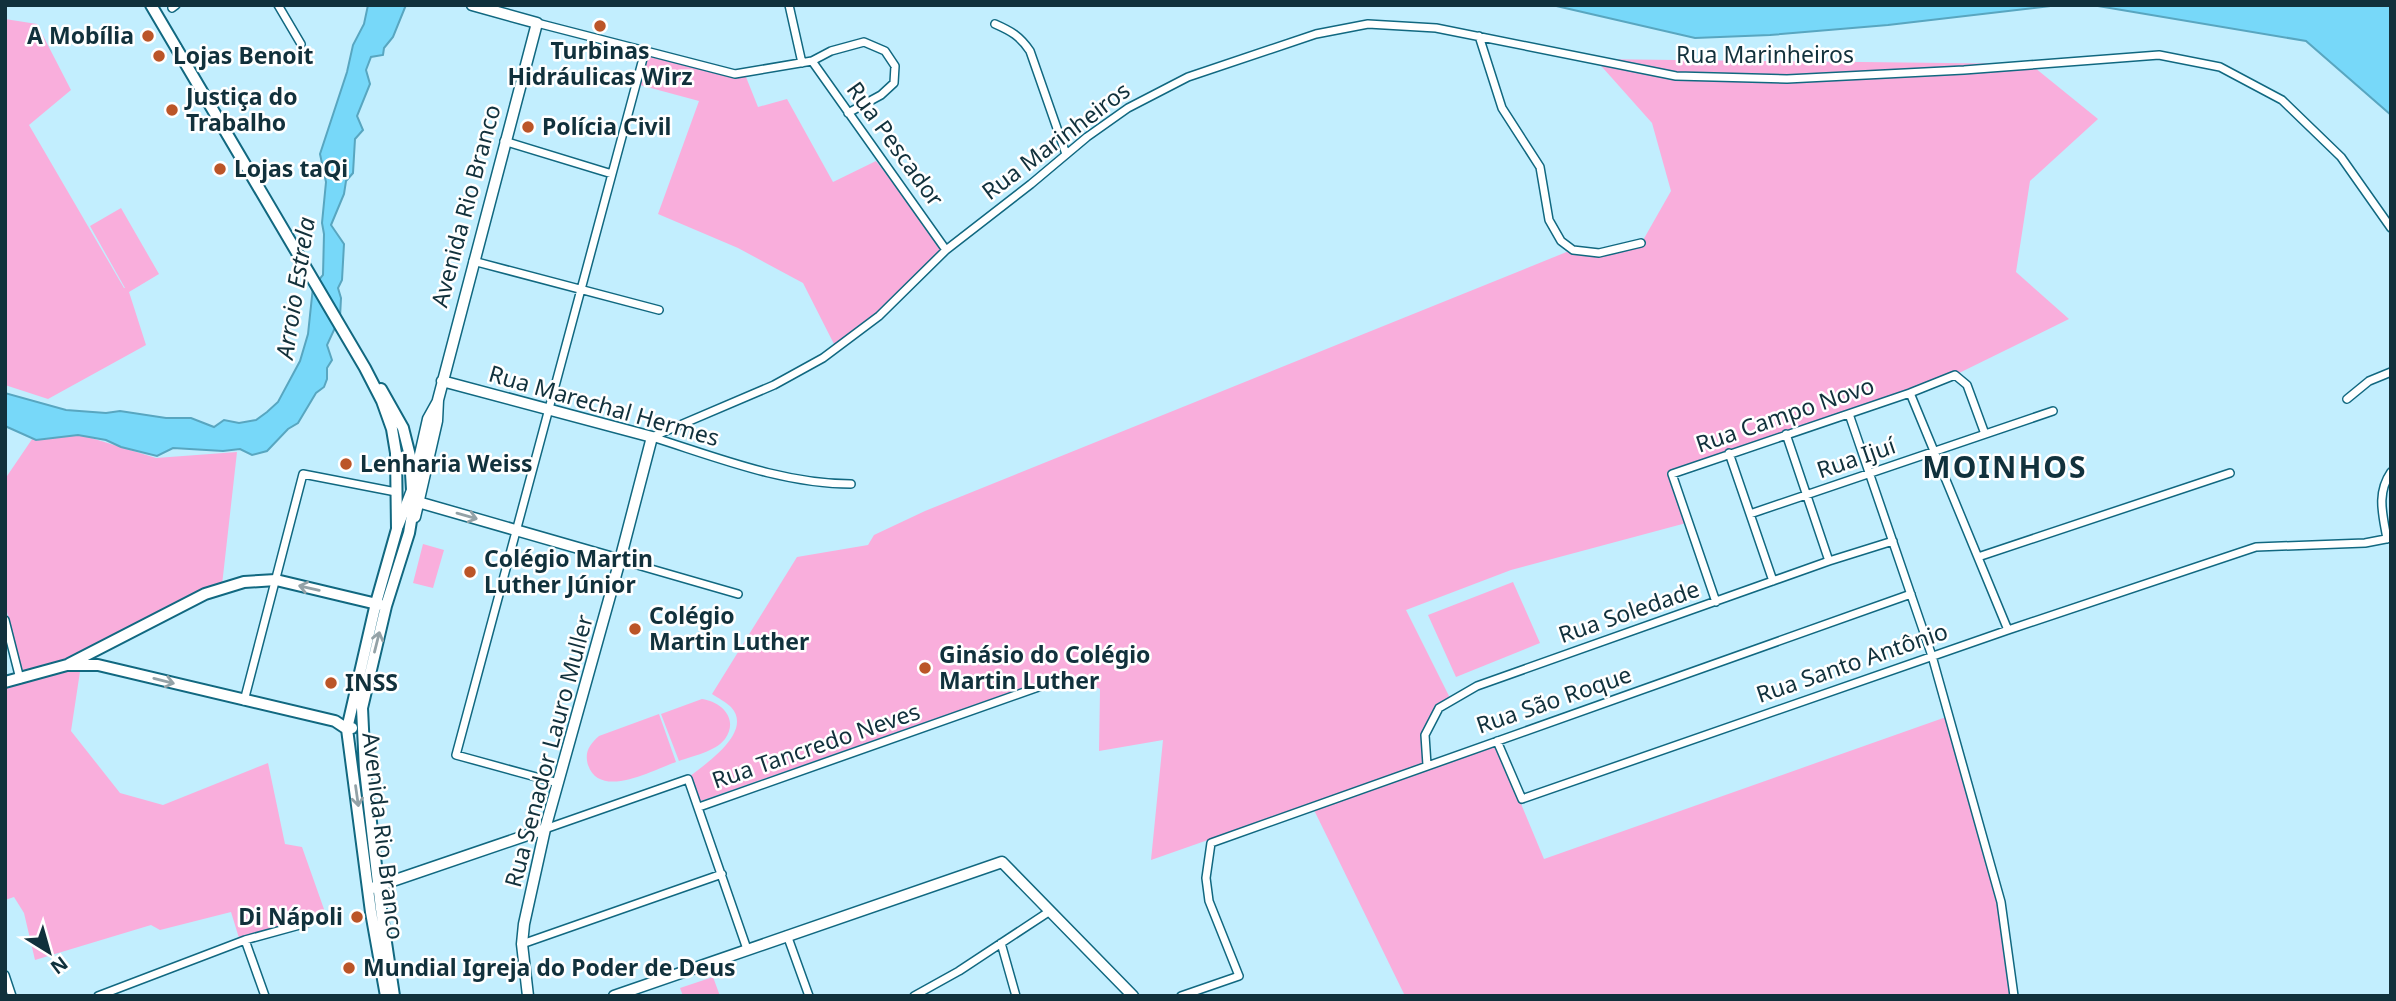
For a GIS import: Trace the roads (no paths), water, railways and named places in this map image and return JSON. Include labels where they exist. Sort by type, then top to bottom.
[{"type":"main road","points":[[151,5],[382,401],[392,429],[396,453],[397,529]]},
{"type":"main road","points":[[364,367],[388,399],[403,428],[410,456],[412,490],[409,533]]},
{"type":"main road","name":"Avenida Rio Branco","points":[[386,996],[373,888],[361,725],[397,529]]},
{"type":"main road","name":"Avenida Rio Branco","points":[[394,996],[347,729],[381,605],[409,533]]},
{"type":"main road","points":[[5,682],[67,665],[205,594],[244,582],[276,580],[381,605]]},
{"type":"main road","points":[[98,665],[99,653],[105,645]]},
{"type":"main road","points":[[67,665],[98,665],[335,721],[347,729],[361,725]]},
{"type":"street","points":[[278,5],[301,44]]},
{"type":"street","points":[[472,5],[735,74],[812,61],[831,51],[864,43],[886,51],[895,66],[894,83],[881,95],[848,113]]},
{"type":"street","points":[[789,5],[802,63]]},
{"type":"street","name":"Avenida Rio Branco","points":[[409,533],[437,421],[442,381],[537,23]]},
{"type":"street","points":[[995,24],[1013,31],[1030,51],[1066,154]]},
{"type":"street","name":"Rua Marinheiros","points":[[652,436],[774,385],[823,358],[879,316],[946,250],[1087,136],[1150,95],[1188,77],[1316,34],[1368,24],[1436,28],[1676,76],[1787,79],[1964,70],[2159,55],[2220,67],[2282,100],[2341,157],[2391,228]]},
{"type":"street","points":[[1479,36],[1502,108],[1540,167],[1549,220],[1561,241],[1573,250],[1599,253],[1641,243]]},
{"type":"street","points":[[558,783],[456,755],[645,51]]},
{"type":"street","name":"Rua Pescador","points":[[812,61],[946,250]]},
{"type":"street","points":[[504,141],[612,174]]},
{"type":"street","points":[[473,261],[659,310]]},
{"type":"street","points":[[2347,399],[2369,381],[2391,372]]},
{"type":"street","name":"Rua Campo Novo","points":[[1716,602],[1672,474],[1955,376],[1967,385],[1985,434]]},
{"type":"street","name":"Rua Marechal Hermes","points":[[442,381],[652,436],[754,469],[818,482],[851,484]]},
{"type":"street","points":[[1910,393],[2008,630]]},
{"type":"street","name":"Avenida Rio Branco","points":[[397,529],[412,490],[428,419],[438,400]]},
{"type":"street","name":"Rua Ijuí","points":[[1750,514],[2053,411]]},
{"type":"street","points":[[1849,414],[1932,656],[2001,902],[2014,996]]},
{"type":"street","points":[[1786,434],[1829,561]]},
{"type":"street","name":"Rua Senador Lauro Muller","points":[[528,996],[522,944],[545,829],[652,436]]},
{"type":"street","points":[[1729,453],[1773,581]]},
{"type":"street","points":[[2389,538],[2380,501],[2384,482],[2391,472]]},
{"type":"street","points":[[1978,557],[2230,473]]},
{"type":"street","points":[[244,701],[303,474],[396,492]]},
{"type":"street","points":[[418,502],[738,594]]},
{"type":"street","name":"Rua Santo Antônio","points":[[1497,741],[1522,799],[1932,656],[2256,547],[2365,543],[2389,538]]},
{"type":"street","name":"Rua Soledade","points":[[1427,765],[1425,734],[1439,708],[1477,686],[1829,561],[1893,541]]},
{"type":"street","name":"Rua São Roque","points":[[1181,996],[1240,976],[1209,901],[1206,878],[1210,843],[1911,594]]},
{"type":"street","points":[[5,620],[20,679]]},
{"type":"street","name":"Rua Tancredo Neves","points":[[699,807],[1064,678]]},
{"type":"street","points":[[373,888],[688,779],[747,949]]},
{"type":"street","points":[[614,996],[1002,862],[1133,996]]},
{"type":"street","points":[[522,944],[722,874]]},
{"type":"street","points":[[914,996],[959,971],[1050,911]]},
{"type":"street","points":[[98,996],[112,993],[245,940],[307,923]]},
{"type":"street","points":[[787,935],[809,996]]},
{"type":"street","points":[[245,940],[265,996]]},
{"type":"street","points":[[1001,943],[1016,996]]},
{"type":"street","points":[[5,975],[12,996]]},
{"type":"water","name":"Arroio Estrela","points":[[368,5],[406,5],[383,55],[371,57],[366,70],[370,84],[357,116],[363,130],[355,139],[353,173],[346,181],[344,194],[331,225],[344,244],[342,280],[338,288],[341,298],[340,317],[327,345],[332,360],[327,368],[324,387],[316,393],[298,423],[288,429],[267,451],[252,455],[240,449],[223,451],[173,448],[157,456],[121,447],[106,440],[78,435],[36,440],[5,426],[5,393],[66,410],[106,413],[120,411],[166,418],[191,418],[214,427],[224,420],[239,423],[256,420],[278,402],[300,361],[308,334],[313,287],[323,275],[322,223],[326,182],[320,154]]},
{"type":"water","points":[[1552,5],[2059,5],[1888,25],[1695,38]]},
{"type":"water","points":[[2092,5],[2391,5],[2391,115],[2306,41]]},
{"type":"place","name":"Turbinas Hidráulicas Wirz","points":[[600,26]]},
{"type":"place","name":"A Mobília","points":[[148,36]]},
{"type":"place","name":"Lojas Benoit","points":[[159,56]]},
{"type":"place","name":"Justiça do Trabalho","points":[[172,110]]},
{"type":"place","name":"Polícia Civil","points":[[528,127]]},
{"type":"place","name":"Lojas taQi","points":[[220,169]]},
{"type":"place","name":"Lenharia Weiss","points":[[346,464]]},
{"type":"place","name":"Colégio Martin Luther Júnior","points":[[470,572]]},
{"type":"place","name":"Colégio Martin Luther","points":[[635,629]]},
{"type":"place","name":"Ginásio do Colégio Martin Luther","points":[[925,668]]},
{"type":"place","name":"INSS","points":[[331,683]]},
{"type":"place","name":"Di Nápoli","points":[[357,917]]},
{"type":"place","name":"Mundial Igreja do Poder de Deus","points":[[349,968]]},
{"type":"district","name":"MOINHOS","points":[[2005,468]]}]
